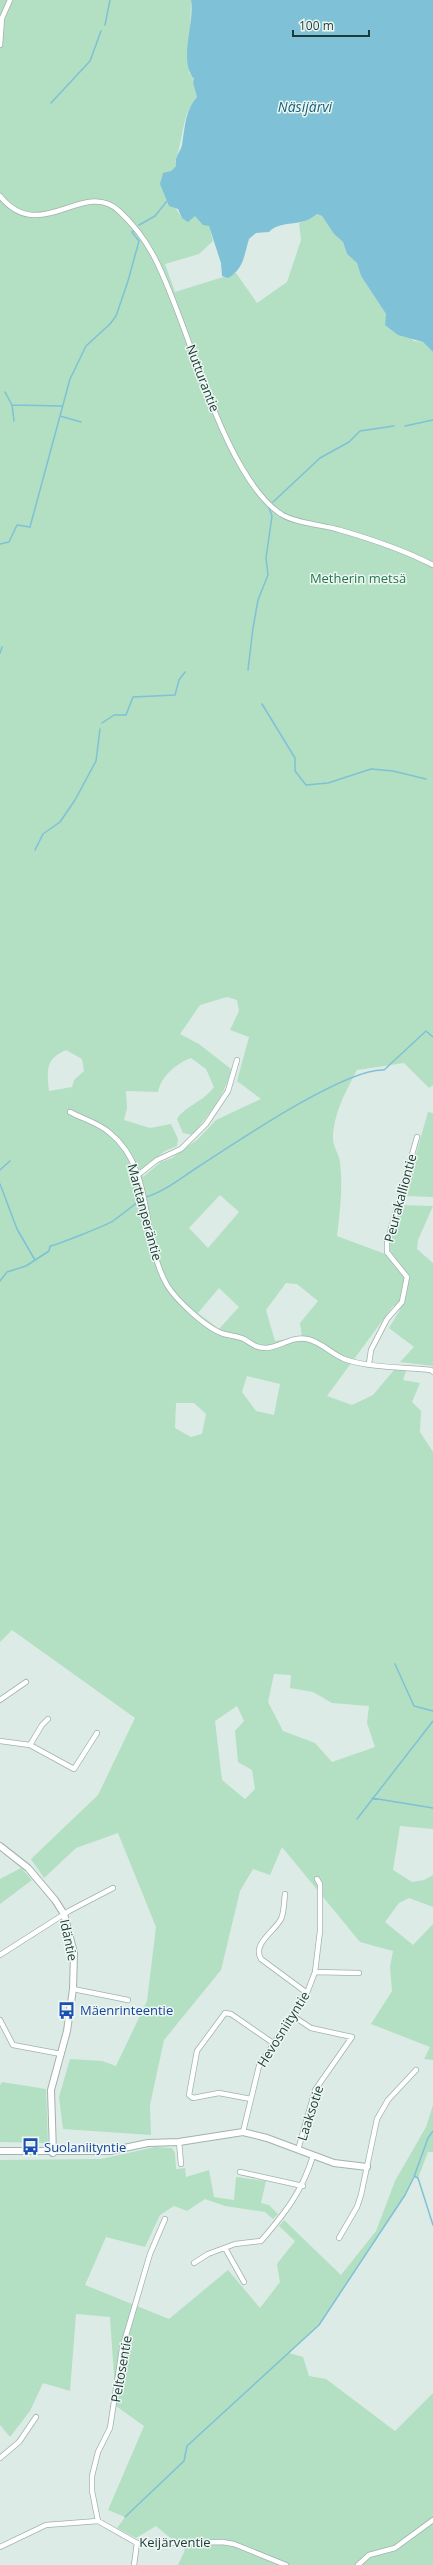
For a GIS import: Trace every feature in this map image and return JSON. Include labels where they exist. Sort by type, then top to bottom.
[{"type":"street","points":[[0,44],[2,18],[10,0]]},
{"type":"street","name":"Nutturantie","points":[[0,196],[17,212],[27,216],[52,214],[99,200],[108,202],[120,212],[158,260],[230,448],[266,502],[282,515],[340,530],[415,556],[433,565]]},
{"type":"street","points":[[138,1175],[158,1160],[181,1149],[201,1130],[228,1091],[237,1060]]},
{"type":"street","name":"Marttanperäntie","points":[[70,1112],[111,1133],[130,1156],[138,1175],[148,1230],[166,1284],[181,1302],[223,1334],[237,1336],[258,1348],[268,1348],[296,1338],[306,1339],[317,1342],[346,1360],[369,1364],[430,1370],[433,1372]]},
{"type":"street","name":"Peurakalliontie","points":[[369,1364],[371,1350],[387,1319],[402,1302],[407,1277],[387,1252],[387,1244],[417,1137]]},
{"type":"street","points":[[0,1700],[26,1682]]},
{"type":"street","points":[[30,1745],[42,1725],[48,1719]]},
{"type":"street","points":[[0,1741],[30,1745],[74,1769],[97,1734]]},
{"type":"street","name":"Idäntie","points":[[0,1846],[28,1868],[64,1914],[74,1953],[73,1989],[61,2054],[51,2090],[53,2153]]},
{"type":"street","name":"Hevosniityntie","points":[[243,2132],[259,2066],[307,1993],[316,1972],[320,1931],[320,1884],[317,1879]]},
{"type":"street","points":[[0,1955],[64,1914],[113,1888]]},
{"type":"street","points":[[285,1894],[281,1918],[259,1947],[258,1954],[261,1960],[307,1993]]},
{"type":"street","points":[[316,1972],[359,1973]]},
{"type":"street","points":[[73,1989],[128,2000]]},
{"type":"street","points":[[251,2099],[219,2093],[193,2098],[189,2095],[196,2051],[225,2013],[231,2014],[273,2043]]},
{"type":"street","name":"Laaksotie","points":[[293,2016],[311,2028],[352,2037],[315,2090],[298,2150]]},
{"type":"street","points":[[0,2020],[13,2045],[61,2054]]},
{"type":"street","points":[[339,2238],[357,2207],[377,2119],[388,2100],[416,2070]]},
{"type":"street","points":[[0,2151],[53,2153],[110,2151],[148,2143],[179,2142],[243,2132],[267,2138],[313,2156],[343,2165],[367,2167]]},
{"type":"street","points":[[179,2142],[181,2164]]},
{"type":"street","points":[[194,2263],[200,2258],[235,2244],[261,2241],[303,2186],[313,2156]]},
{"type":"street","points":[[240,2172],[303,2186]]},
{"type":"street","name":"Peltosentie","points":[[98,2521],[92,2491],[92,2476],[98,2452],[110,2428],[122,2349],[150,2254],[165,2218]]},
{"type":"street","points":[[225,2248],[244,2282]]},
{"type":"street","points":[[0,2458],[19,2442],[36,2417]]},
{"type":"street","points":[[358,2565],[369,2555],[395,2548],[433,2520]]},
{"type":"street","points":[[0,2547],[46,2525],[98,2521]]},
{"type":"street","name":"Keijärventie","points":[[98,2521],[137,2543],[222,2542],[234,2544],[286,2565]]},
{"type":"street","points":[[134,2565],[137,2543]]},
{"type":"green space","name":"Metherin metsä","points":[[0,0],[191,0],[189,73],[194,80],[193,83],[197,97],[185,119],[175,161],[176,166],[160,184],[182,218],[195,216],[209,226],[213,241],[199,254],[165,264],[175,292],[236,273],[257,303],[287,282],[301,240],[299,223],[312,218],[317,214],[322,216],[334,234],[343,242],[347,254],[357,263],[361,276],[386,314],[414,341],[423,342],[433,352],[433,1085],[429,1088],[404,1063],[357,1070],[338,1112],[335,1121],[333,1139],[341,1171],[341,1199],[337,1236],[385,1254],[401,1205],[433,1206],[418,1240],[417,1249],[433,1263],[433,1366],[400,1362],[414,1347],[389,1328],[400,1310],[393,1306],[327,1396],[352,1405],[373,1395],[394,1370],[406,1371],[403,1380],[420,1383],[412,1402],[421,1411],[420,1432],[433,1452],[433,1829],[400,1826],[393,1870],[412,1882],[424,1880],[433,1875],[433,1907],[409,1898],[399,1903],[385,1922],[413,1945],[433,1924],[433,2060],[424,2059],[430,2047],[371,2024],[392,1991],[390,1967],[393,1951],[360,1942],[282,1847],[270,1875],[253,1869],[240,1891],[221,1970],[164,2040],[150,2105],[151,2135],[63,2129],[59,2097],[70,2059],[102,2061],[116,2066],[147,2001],[156,1927],[118,1833],[76,1848],[44,1878],[31,1859],[98,1795],[135,1718],[12,1630],[0,1642]],"holes":[[[227,997],[237,1000],[239,1011],[230,1030],[249,1037],[237,1081],[261,1099],[216,1120],[198,1139],[172,1158],[161,1162],[143,1177],[142,1169],[165,1151],[177,1146],[178,1139],[171,1124],[150,1128],[124,1120],[127,1108],[126,1091],[158,1092],[162,1081],[170,1071],[180,1063],[191,1058],[206,1069],[214,1087],[205,1097],[184,1111],[177,1119],[183,1133],[193,1135],[221,1096],[229,1078],[231,1069],[199,1044],[180,1034],[200,1005]],[[66,1050],[82,1059],[84,1071],[74,1080],[72,1087],[49,1091],[48,1072],[49,1066],[54,1057]],[[220,1195],[239,1212],[208,1248],[189,1228]],[[286,1283],[297,1284],[318,1301],[300,1323],[302,1337],[275,1341],[266,1310]],[[219,1288],[239,1307],[219,1329],[198,1313]],[[247,1376],[280,1384],[274,1415],[256,1411],[242,1392]],[[176,1403],[194,1403],[206,1414],[202,1434],[191,1437],[175,1428]],[[274,1674],[291,1675],[290,1688],[313,1692],[332,1703],[369,1706],[367,1723],[375,1747],[332,1762],[315,1743],[283,1731],[268,1702]],[[237,1706],[244,1721],[235,1731],[238,1762],[252,1770],[255,1789],[245,1799],[222,1780],[215,1721]]]},
{"type":"green space","points":[[428,1112],[433,1113],[433,1197],[404,1196]]},
{"type":"green space","points":[[21,1868],[32,1880],[0,1904],[0,1879]]},
{"type":"green space","points":[[2,2082],[46,2089],[48,2143],[0,2142],[0,2085]]},
{"type":"green space","points":[[433,2105],[433,2152],[428,2152],[418,2178],[414,2176],[405,2195],[319,2325],[289,2353],[303,2357],[309,2376],[326,2379],[395,2431],[433,2393],[433,2565],[178,2565],[185,2550],[156,2526],[136,2538],[117,2528],[125,2517],[108,2510],[144,2426],[116,2406],[110,2317],[76,2314],[70,2391],[43,2383],[30,2411],[10,2437],[0,2425],[0,2160],[101,2159],[155,2147],[172,2148],[175,2153],[176,2169],[185,2168],[186,2177],[209,2170],[214,2197],[234,2200],[236,2177],[266,2181],[261,2203],[269,2205],[278,2214],[273,2219],[265,2212],[225,2206],[205,2199],[187,2211],[174,2206],[160,2215],[145,2247],[106,2237],[85,2285],[169,2319],[228,2270],[260,2308],[280,2282],[277,2264],[295,2241],[279,2226],[284,2220],[341,2275],[376,2231],[395,2181],[426,2127]]},
{"type":"water","name":"Näsijärvi","points":[[191,0],[433,0],[433,352],[423,342],[398,335],[385,325],[386,314],[361,276],[357,263],[347,254],[343,242],[334,234],[322,216],[317,214],[305,221],[279,226],[269,232],[256,233],[249,239],[243,261],[240,266],[228,278],[222,276],[221,263],[209,226],[203,225],[195,216],[188,222],[182,218],[178,209],[169,206],[160,184],[163,173],[171,171],[176,166],[176,158],[182,145],[188,113],[197,97],[193,83],[194,79],[189,71],[187,62],[192,10]]},
{"type":"waterway","points":[[105,25],[110,0]]},
{"type":"waterway","points":[[51,103],[90,61],[101,31]]},
{"type":"waterway","points":[[139,225],[155,216],[167,201]]},
{"type":"waterway","points":[[0,544],[9,542],[17,525],[30,527],[70,379],[86,346],[110,324],[116,316],[128,281],[139,241],[132,232],[134,231]]},
{"type":"waterway","points":[[5,392],[12,405]]},
{"type":"waterway","points":[[14,421],[12,405],[62,406]]},
{"type":"waterway","points":[[60,416],[81,422]]},
{"type":"waterway","points":[[405,426],[433,420]]},
{"type":"waterway","points":[[273,502],[320,458],[349,442],[360,431],[394,426]]},
{"type":"waterway","points":[[248,670],[258,600],[268,575],[266,558],[272,516],[269,508]]},
{"type":"waterway","points":[[0,653],[2,647]]},
{"type":"waterway","points":[[102,723],[114,715],[126,715],[133,697],[175,695],[179,680],[185,672]]},
{"type":"waterway","points":[[262,704],[295,758],[295,771],[306,785],[328,783],[371,769],[393,771],[426,779]]},
{"type":"waterway","points":[[35,850],[43,834],[60,822],[75,800],[96,761],[100,729]]},
{"type":"waterway","points":[[146,1197],[166,1188],[237,1141],[318,1093],[366,1073],[384,1070],[426,1031],[433,1037]]},
{"type":"waterway","points":[[0,1170],[10,1161]]},
{"type":"waterway","points":[[0,1184],[17,1229],[35,1260]]},
{"type":"waterway","points":[[0,1281],[7,1272],[26,1266],[49,1251],[50,1246],[113,1221],[140,1200]]},
{"type":"waterway","points":[[395,1664],[414,1706],[433,1711]]},
{"type":"waterway","points":[[357,1819],[433,1721]]},
{"type":"waterway","points":[[372,1798],[433,1808]]},
{"type":"waterway","points":[[415,2174],[428,2138],[433,2131]]},
{"type":"waterway","points":[[125,2517],[184,2461],[187,2446],[319,2325],[405,2195],[415,2175]]},
{"type":"waterway","points":[[414,2176],[418,2178],[433,2225]]},
{"type":"place","name":"Mäenrinteentie","points":[[67,2010]]},
{"type":"place","name":"Suolaniityntie","points":[[31,2147]]}]
